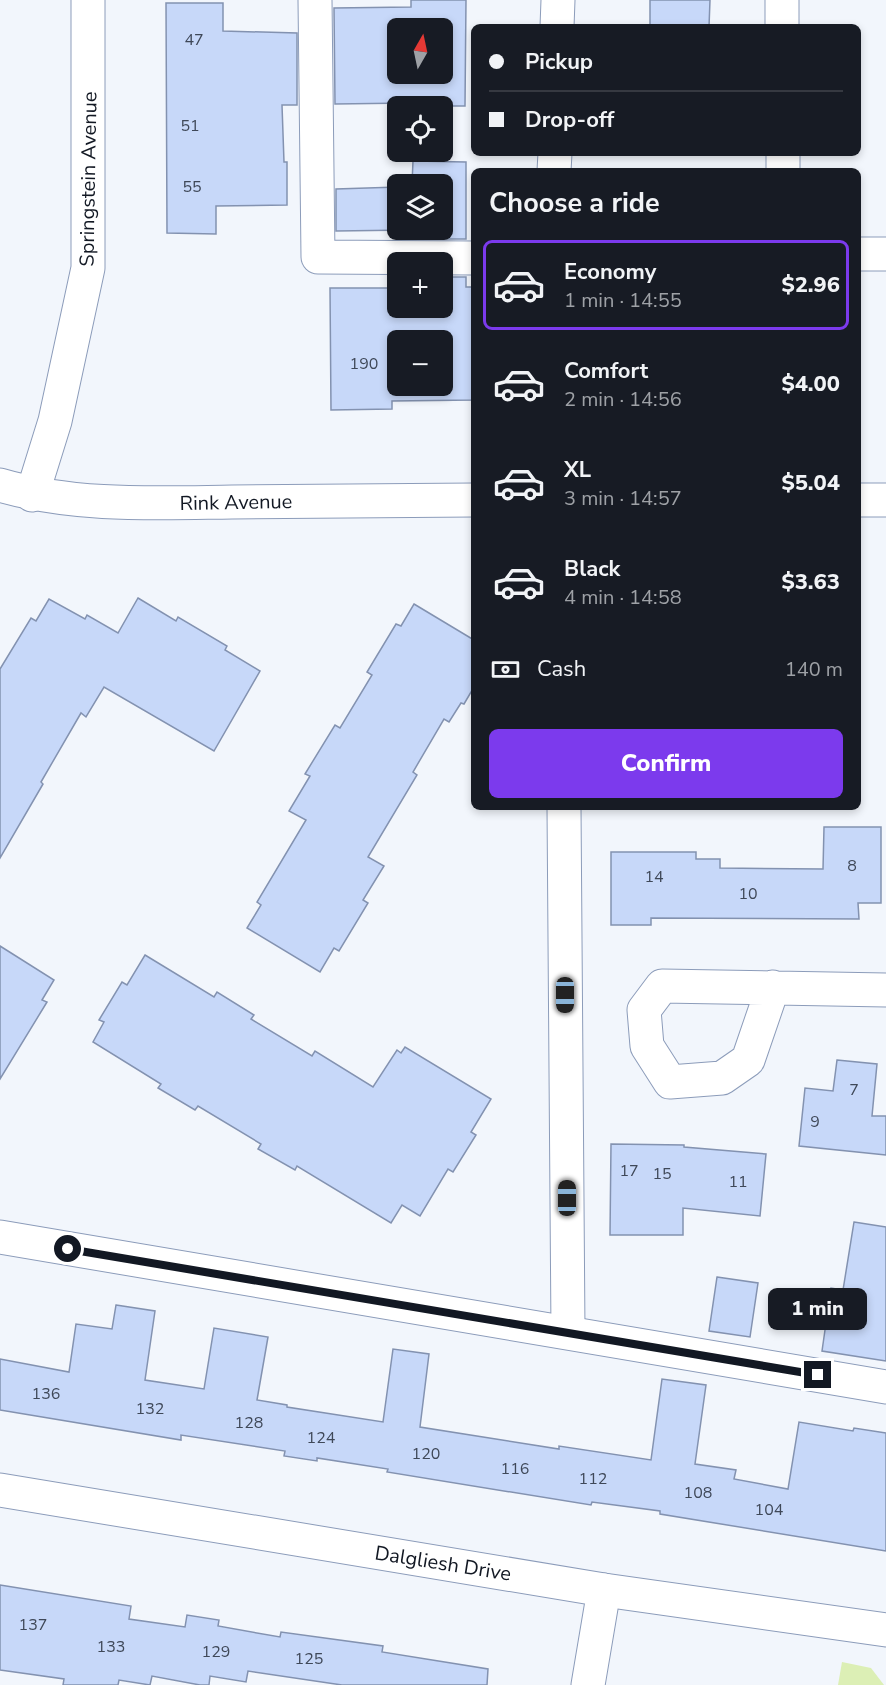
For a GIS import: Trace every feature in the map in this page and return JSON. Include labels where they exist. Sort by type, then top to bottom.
[{"type":"street","name":"Springstein Avenue","points":[[32,495],[55,421],[88,268],[88,0]]},
{"type":"street","points":[[315,0],[318,257],[471,258]]},
{"type":"street","points":[[557,24],[558,0]]},
{"type":"street","points":[[782,0],[782,24]]},
{"type":"street","points":[[861,254],[886,254]]},
{"type":"street","name":"Rink Avenue","points":[[0,485],[32,495],[94,502],[471,500]]},
{"type":"street","points":[[861,500],[886,500]]},
{"type":"street","points":[[564,810],[568,1332]]},
{"type":"street","points":[[773,987],[886,990]]},
{"type":"street","points":[[0,1237],[886,1387]]},
{"type":"street","name":"Dalgliesh Drive","points":[[0,1490],[604,1590],[886,1630]]},
{"type":"street","points":[[588,1685],[604,1590]]},
{"type":"green space","points":[[842,1662],[871,1668],[884,1685],[838,1685]]},
{"type":"building","points":[[411,0],[466,0],[465,106],[453,106],[453,96],[387,96],[387,103],[335,104],[334,8],[411,7]]},
{"type":"building","points":[[650,0],[710,0],[709,24],[650,24]]},
{"type":"building","points":[[166,3],[223,3],[223,31],[297,33],[297,105],[282,105],[284,162],[287,162],[287,205],[216,206],[216,234],[167,233]]},
{"type":"building","points":[[413,162],[466,162],[466,239],[453,239],[453,174],[412,174]]},
{"type":"building","points":[[387,187],[387,230],[336,231],[336,189]]},
{"type":"building","points":[[453,277],[466,277],[466,287],[471,287],[471,400],[392,401],[392,409],[331,410],[330,288],[387,288],[387,318],[453,318]]},
{"type":"building","points":[[138,598],[176,621],[178,617],[227,646],[225,650],[260,671],[214,751],[104,687],[86,717],[81,713],[0,858],[0,669],[31,618],[36,621],[49,599],[85,619],[87,615],[118,633]]},
{"type":"building","points":[[414,604],[471,638],[471,692],[449,722],[444,719],[413,772],[417,775],[368,857],[384,866],[363,900],[368,903],[339,951],[334,948],[320,972],[247,928],[261,905],[257,902],[306,820],[289,811],[310,776],[305,774],[335,725],[340,728],[372,675],[367,672],[396,624],[401,626]]},
{"type":"building","points":[[824,827],[881,827],[881,903],[858,903],[859,919],[651,918],[651,925],[611,925],[611,852],[696,852],[696,859],[720,859],[720,868],[823,869]]},
{"type":"building","points":[[0,946],[54,980],[42,1000],[47,1002],[0,1079]]},
{"type":"building","points":[[145,955],[214,997],[217,992],[254,1015],[251,1019],[312,1056],[315,1051],[373,1087],[397,1050],[401,1053],[405,1047],[491,1099],[471,1132],[476,1135],[453,1172],[448,1169],[420,1216],[402,1205],[391,1223],[297,1166],[295,1170],[258,1149],[261,1144],[198,1106],[195,1110],[158,1088],[161,1084],[93,1042],[104,1022],[99,1020],[122,982],[127,985]]},
{"type":"building","points":[[837,1060],[877,1064],[872,1116],[886,1116],[886,1155],[799,1146],[805,1088],[833,1091]]},
{"type":"building","points":[[611,1144],[684,1145],[684,1147],[766,1154],[760,1216],[683,1208],[683,1235],[610,1235]]},
{"type":"building","points":[[854,1222],[886,1227],[886,1361],[822,1351],[831,1288],[843,1290]]},
{"type":"building","points":[[717,1277],[758,1283],[750,1337],[709,1331]]},
{"type":"building","points":[[116,1305],[155,1311],[145,1380],[204,1389],[214,1328],[268,1337],[257,1400],[287,1405],[287,1407],[383,1422],[393,1349],[429,1354],[420,1427],[559,1449],[559,1446],[651,1460],[662,1379],[706,1385],[695,1464],[736,1470],[734,1479],[788,1489],[799,1422],[853,1431],[854,1428],[886,1433],[886,1551],[660,1514],[660,1511],[592,1502],[591,1505],[387,1472],[388,1469],[317,1458],[317,1461],[284,1456],[285,1451],[181,1435],[181,1440],[0,1410],[0,1359],[69,1372],[76,1324],[112,1329]]},
{"type":"building","points":[[0,1585],[131,1606],[129,1619],[185,1627],[187,1615],[219,1620],[218,1626],[280,1637],[281,1632],[383,1646],[382,1652],[488,1669],[487,1685],[342,1685],[248,1671],[246,1682],[210,1676],[209,1685],[152,1676],[150,1685],[119,1680],[118,1685],[63,1685],[64,1679],[0,1670]]},
{"type":"route","points":[[68,1249],[818,1375]]}]
